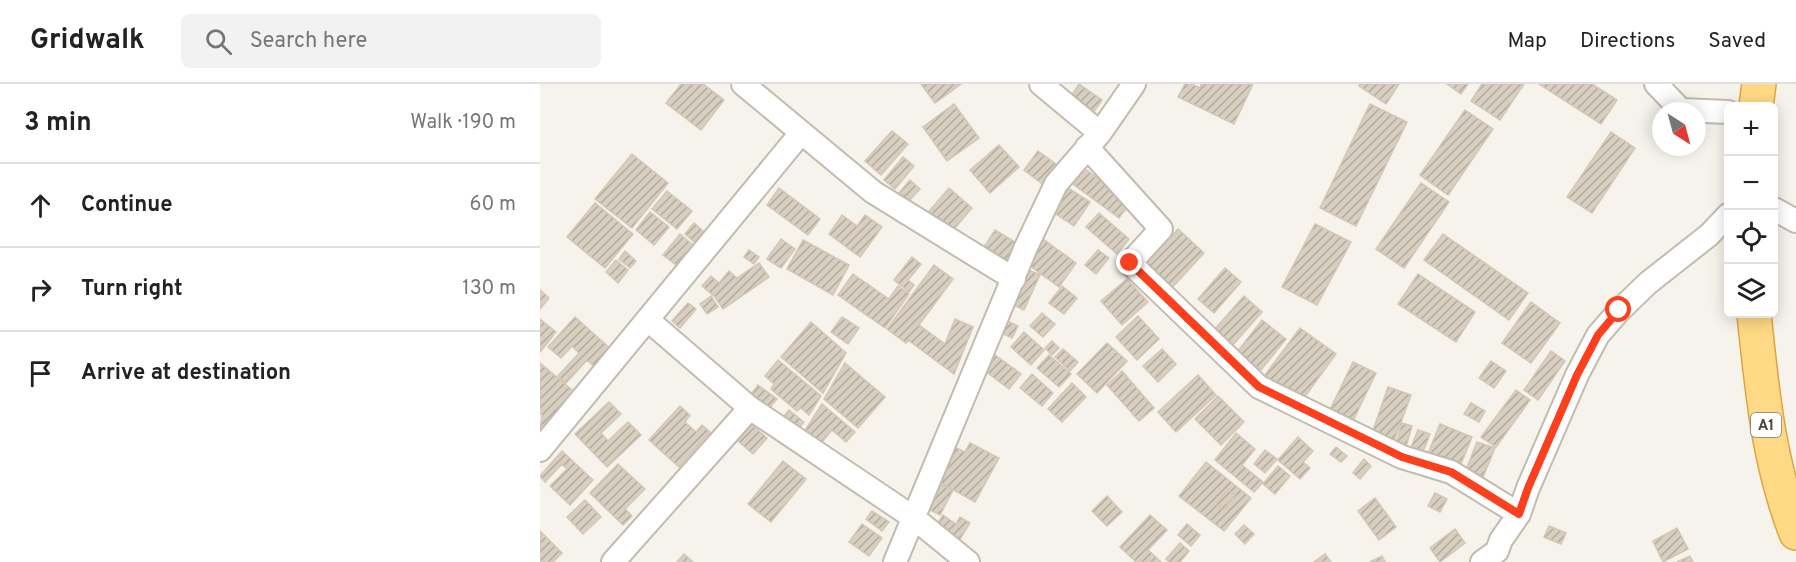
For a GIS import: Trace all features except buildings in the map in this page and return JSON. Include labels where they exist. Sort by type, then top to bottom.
[{"type":"highway","points":[[1757,102],[1759,84]]},
{"type":"highway","name":"A1","points":[[1754,318],[1767,428],[1787,510],[1796,533]]},
{"type":"street","points":[[743,84],[873,192],[1014,279]]},
{"type":"street","points":[[1041,84],[1094,140],[1161,229],[1130,263],[1259,387],[1402,457],[1451,472],[1519,514]]},
{"type":"street","points":[[895,562],[1026,247],[1056,184],[1094,140],[1134,84]]},
{"type":"street","points":[[1656,84],[1681,110],[1724,112]]},
{"type":"street","points":[[540,450],[801,134]]},
{"type":"street","points":[[1775,210],[1796,221]]},
{"type":"street","points":[[1482,562],[1497,551],[1501,540],[1519,514],[1577,375],[1598,335],[1619,310],[1648,283],[1709,235],[1724,219]]},
{"type":"street","points":[[648,320],[750,408],[914,518],[968,562]]},
{"type":"street","points":[[613,562],[750,408]]},
{"type":"route","points":[[1130,263],[1259,387],[1402,457],[1451,472],[1519,514],[1577,375],[1598,335],[1619,310]]}]
